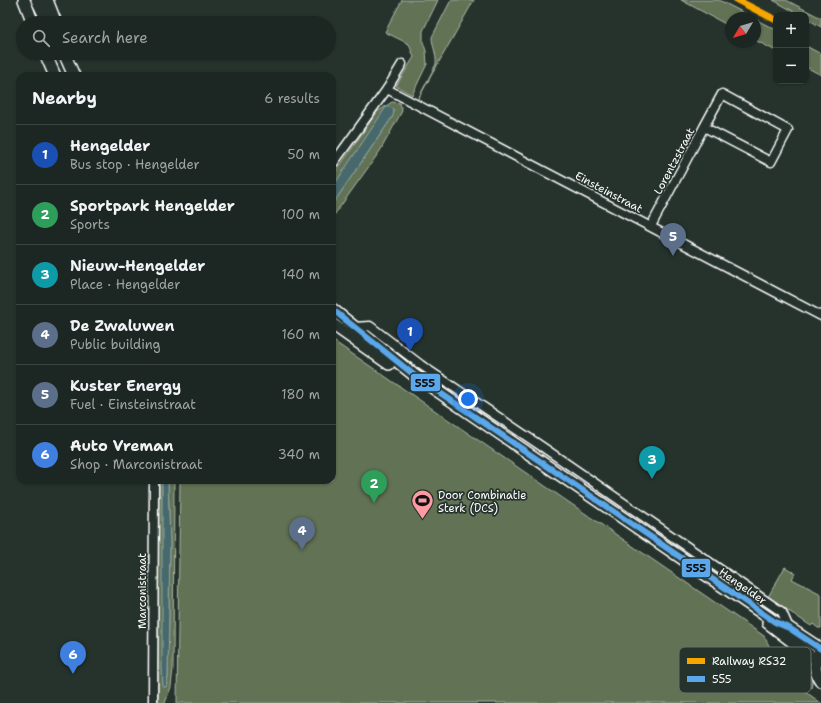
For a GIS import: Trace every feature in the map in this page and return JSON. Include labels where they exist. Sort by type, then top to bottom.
[{"type":"main road","points":[[24,0],[30,16]]},
{"type":"main road","points":[[37,0],[45,16]]},
{"type":"main road","points":[[48,0],[54,16]]},
{"type":"main road","points":[[48,60],[53,72]]},
{"type":"main road","points":[[67,60],[72,72]]},
{"type":"main road","name":"Hengelder","points":[[336,312],[414,375],[775,622],[789,628],[811,647]]},
{"type":"main road","name":"Hengelder","points":[[336,327],[773,627],[785,638],[804,647]]},
{"type":"main road","name":"Hengelder","points":[[811,647],[819,654]]},
{"type":"main road","points":[[819,654],[815,670],[821,681]]},
{"type":"street","points":[[336,159],[402,64]]},
{"type":"street","name":"Einsteinstraat","points":[[386,89],[821,316]]},
{"type":"street","name":"Lorentzstraat","points":[[651,226],[704,127],[722,94],[788,130],[771,162],[704,127]]},
{"type":"street","name":"Marconistraat","points":[[153,703],[154,484]]},
{"type":"green space","points":[[402,0],[438,0],[423,31],[423,42],[426,51],[427,64],[412,95],[396,86],[414,57],[409,44],[385,32]]},
{"type":"green space","points":[[451,0],[474,0],[418,99],[436,64],[432,37]]},
{"type":"green space","points":[[681,0],[719,0],[742,12],[725,12],[725,24]]},
{"type":"green space","points":[[773,0],[786,0],[821,18],[821,27],[809,20],[809,12],[795,12]]},
{"type":"green space","points":[[761,22],[773,28],[773,49],[761,43]]},
{"type":"green space","points":[[809,48],[821,54],[821,75],[809,69]]},
{"type":"green space","points":[[392,102],[400,103],[402,111],[380,151],[336,212],[336,199],[393,116],[386,108],[336,182],[336,171],[377,112]]},
{"type":"green space","points":[[336,343],[764,636],[770,647],[679,647],[679,693],[807,693],[821,703],[177,703],[180,484],[336,484]]},
{"type":"green space","points":[[159,484],[162,484],[163,687],[167,684],[168,677],[170,544],[168,484],[174,484],[173,668],[171,687],[165,703],[158,703]]},
{"type":"green space","points":[[785,567],[795,573],[792,579],[821,594],[821,628],[818,628],[813,624],[811,626],[768,597]]},
{"type":"water","points":[[386,107],[394,110],[393,116],[336,199],[336,182]]},
{"type":"water","points":[[162,484],[168,484],[170,544],[168,677],[166,687],[163,687]]},
{"type":"rail line","name":"RS32","points":[[737,0],[773,18]]},
{"type":"transit line","name":"555","points":[[336,312],[414,375],[775,622],[789,628],[821,649]]},
{"type":"place","name":"Kuster Energy","points":[[673,256]]},
{"type":"place","name":"Hengelder","points":[[410,351]]},
{"type":"place","name":"Nieuw-Hengelder","points":[[652,479]]},
{"type":"place","name":"Sportpark Hengelder","points":[[374,503]]},
{"type":"place","name":"Door Combinatie Sterk (DCS)","points":[[422,520]]},
{"type":"place","name":"De Zwaluwen","points":[[302,550]]},
{"type":"place","name":"Auto Vreman","points":[[73,674]]}]
